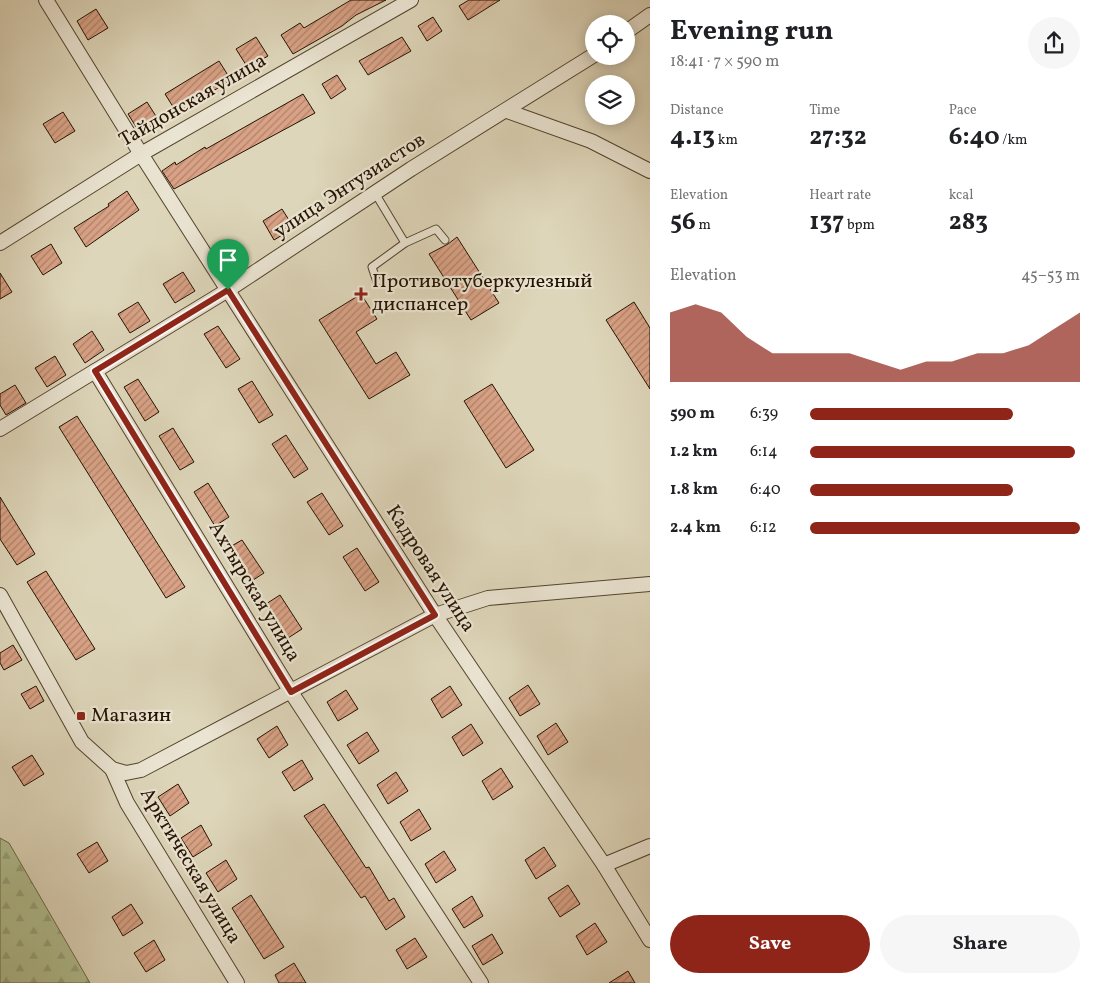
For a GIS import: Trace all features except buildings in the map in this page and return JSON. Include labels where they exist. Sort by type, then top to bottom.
[{"type":"street","name":"Кадровая улица","points":[[46,0],[141,154],[435,615],[604,865],[650,940]]},
{"type":"street","name":"Тайдонская улица","points":[[0,243],[141,154],[411,0]]},
{"type":"street","points":[[635,26],[650,15]]},
{"type":"street","name":"улица Энтузиастов","points":[[0,429],[228,290],[375,193],[585,60]]},
{"type":"street","points":[[507,111],[591,141],[650,171]]},
{"type":"street","name":"Ахтырская улица","points":[[95,371],[291,692],[481,983]]},
{"type":"street","points":[[0,594],[82,742],[112,769],[126,773],[141,770],[435,615],[488,598],[650,584]]},
{"type":"street","name":"Арктическая улица","points":[[112,769],[127,803],[237,983]]},
{"type":"street","points":[[604,865],[650,846]]},
{"type":"lane","points":[[375,193],[406,243]]},
{"type":"lane","points":[[377,282],[372,266],[406,243],[436,229],[445,240]]},
{"type":"green space","points":[[0,838],[9,843],[90,983],[0,983]]},
{"type":"place","name":"Противотуберкулезный диспансер","points":[[361,294]]},
{"type":"place","name":"Магазин","points":[[81,716]]},
{"type":"route","points":[[228,290],[435,615],[291,692],[95,371],[228,290]]}]
